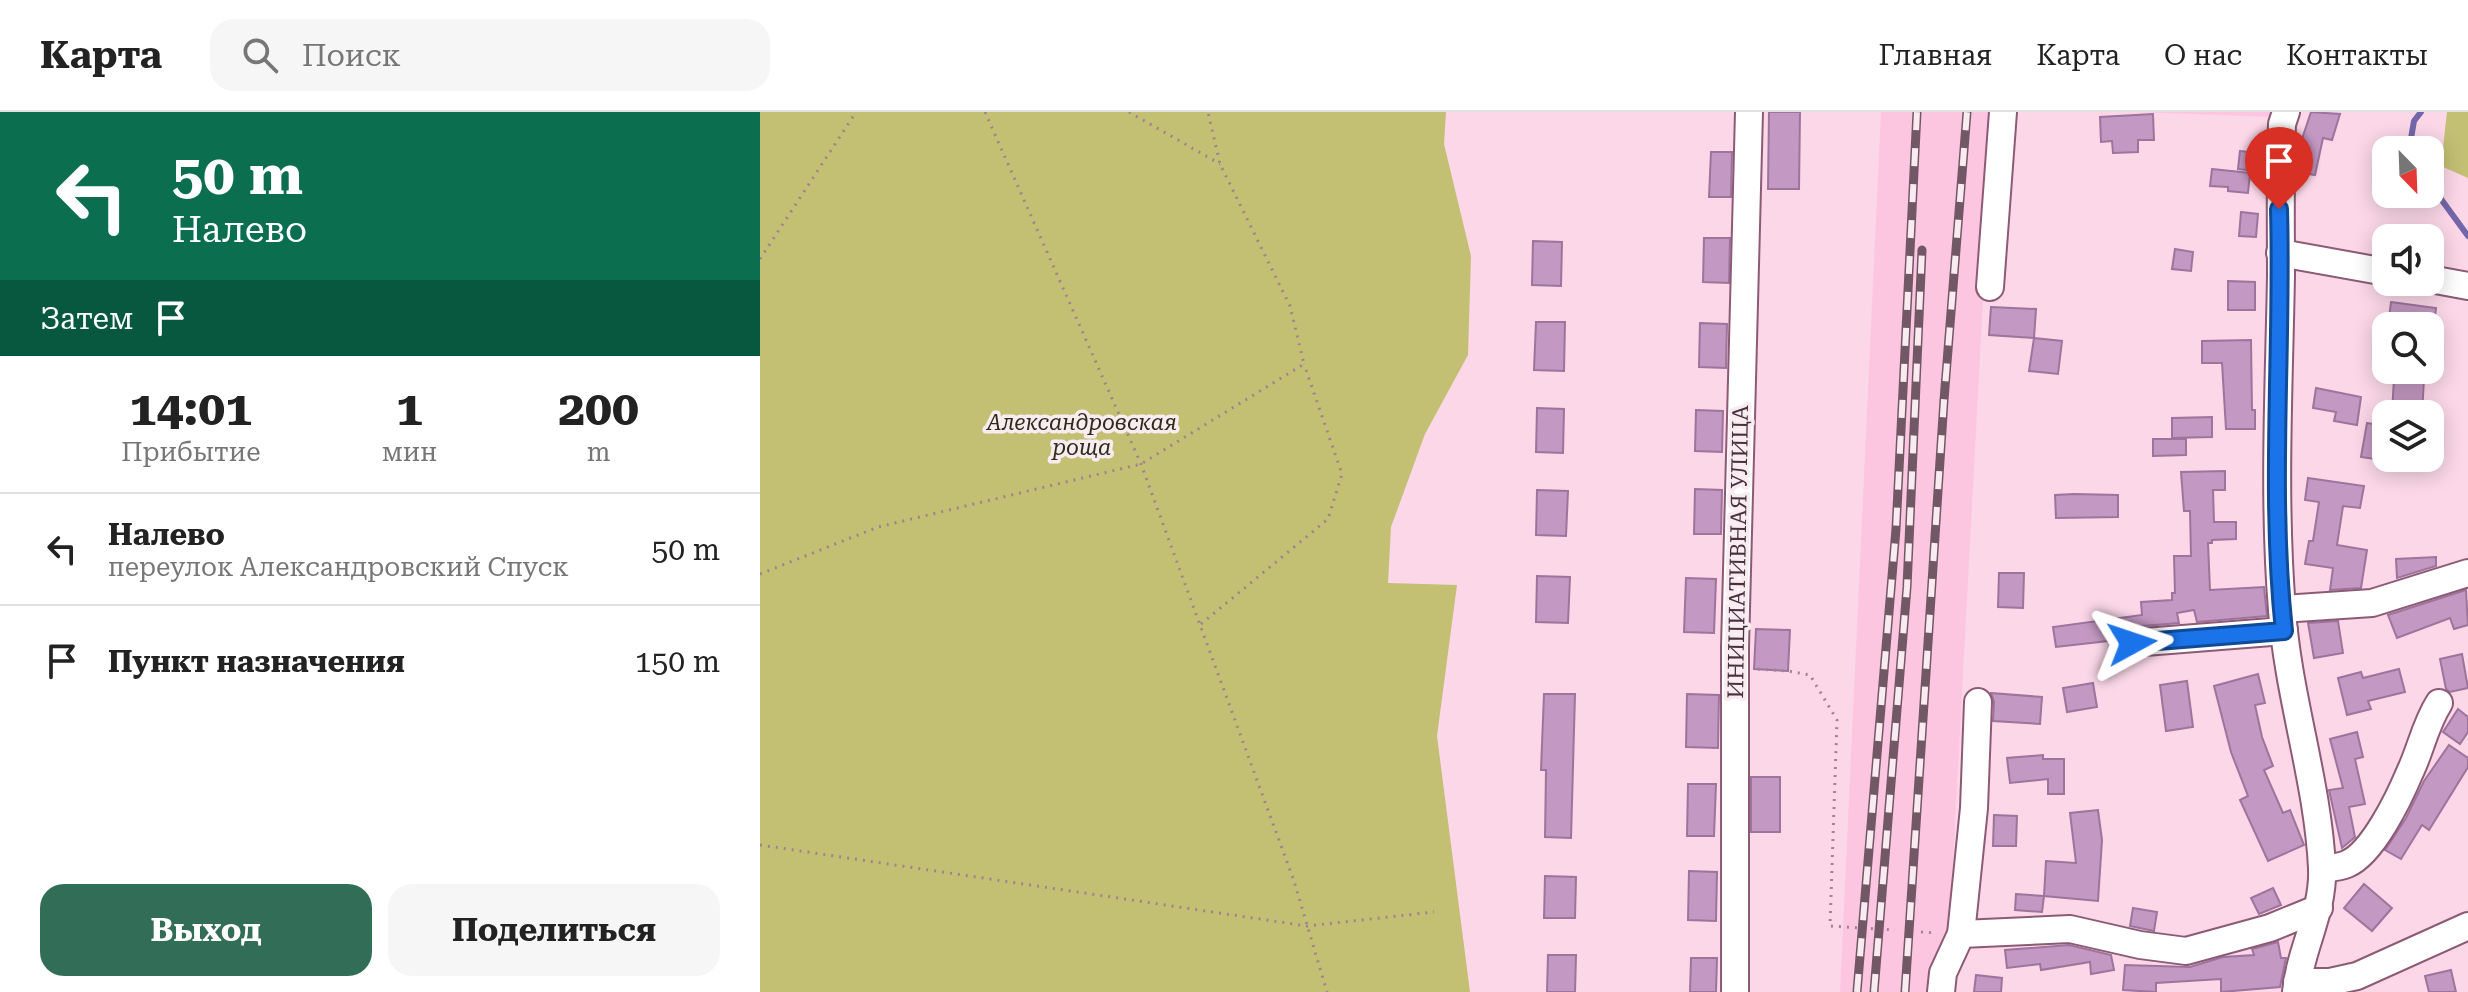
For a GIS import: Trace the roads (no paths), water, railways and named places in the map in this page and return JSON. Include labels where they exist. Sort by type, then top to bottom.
[{"type":"street","name":"ИНИЦИАТИВНАЯ УЛИЦА","points":[[1735,992],[1735,664],[1749,112]]},
{"type":"street","points":[[1990,287],[2003,112]]},
{"type":"street","points":[[2286,112],[2282,138],[2275,462],[2283,620],[2322,869],[2319,908],[2297,987],[2357,976],[2468,926]]},
{"type":"street","points":[[2280,253],[2372,269]]},
{"type":"street","points":[[2444,282],[2468,286]]},
{"type":"street","points":[[2132,643],[2372,603],[2468,573]]},
{"type":"street","points":[[1941,992],[1943,973],[1961,934],[1974,808],[1978,702]]},
{"type":"street","points":[[2322,869],[2346,865],[2361,855],[2374,838],[2410,773],[2428,721],[2439,703]]},
{"type":"street","points":[[1961,934],[2070,929],[2140,945],[2186,951],[2270,928],[2319,908]]},
{"type":"waterway","points":[[2411,136],[2414,121],[2421,112]]},
{"type":"waterway","points":[[2444,203],[2468,236]]},
{"type":"railway","points":[[1857,992],[1896,529],[1917,112]]},
{"type":"railway","points":[[1905,992],[1944,400],[1967,112]]},
{"type":"railway","points":[[1874,992],[1907,587],[1922,250]]},
{"type":"park label","name":"Александровская роща","points":[[1082,434]]}]
